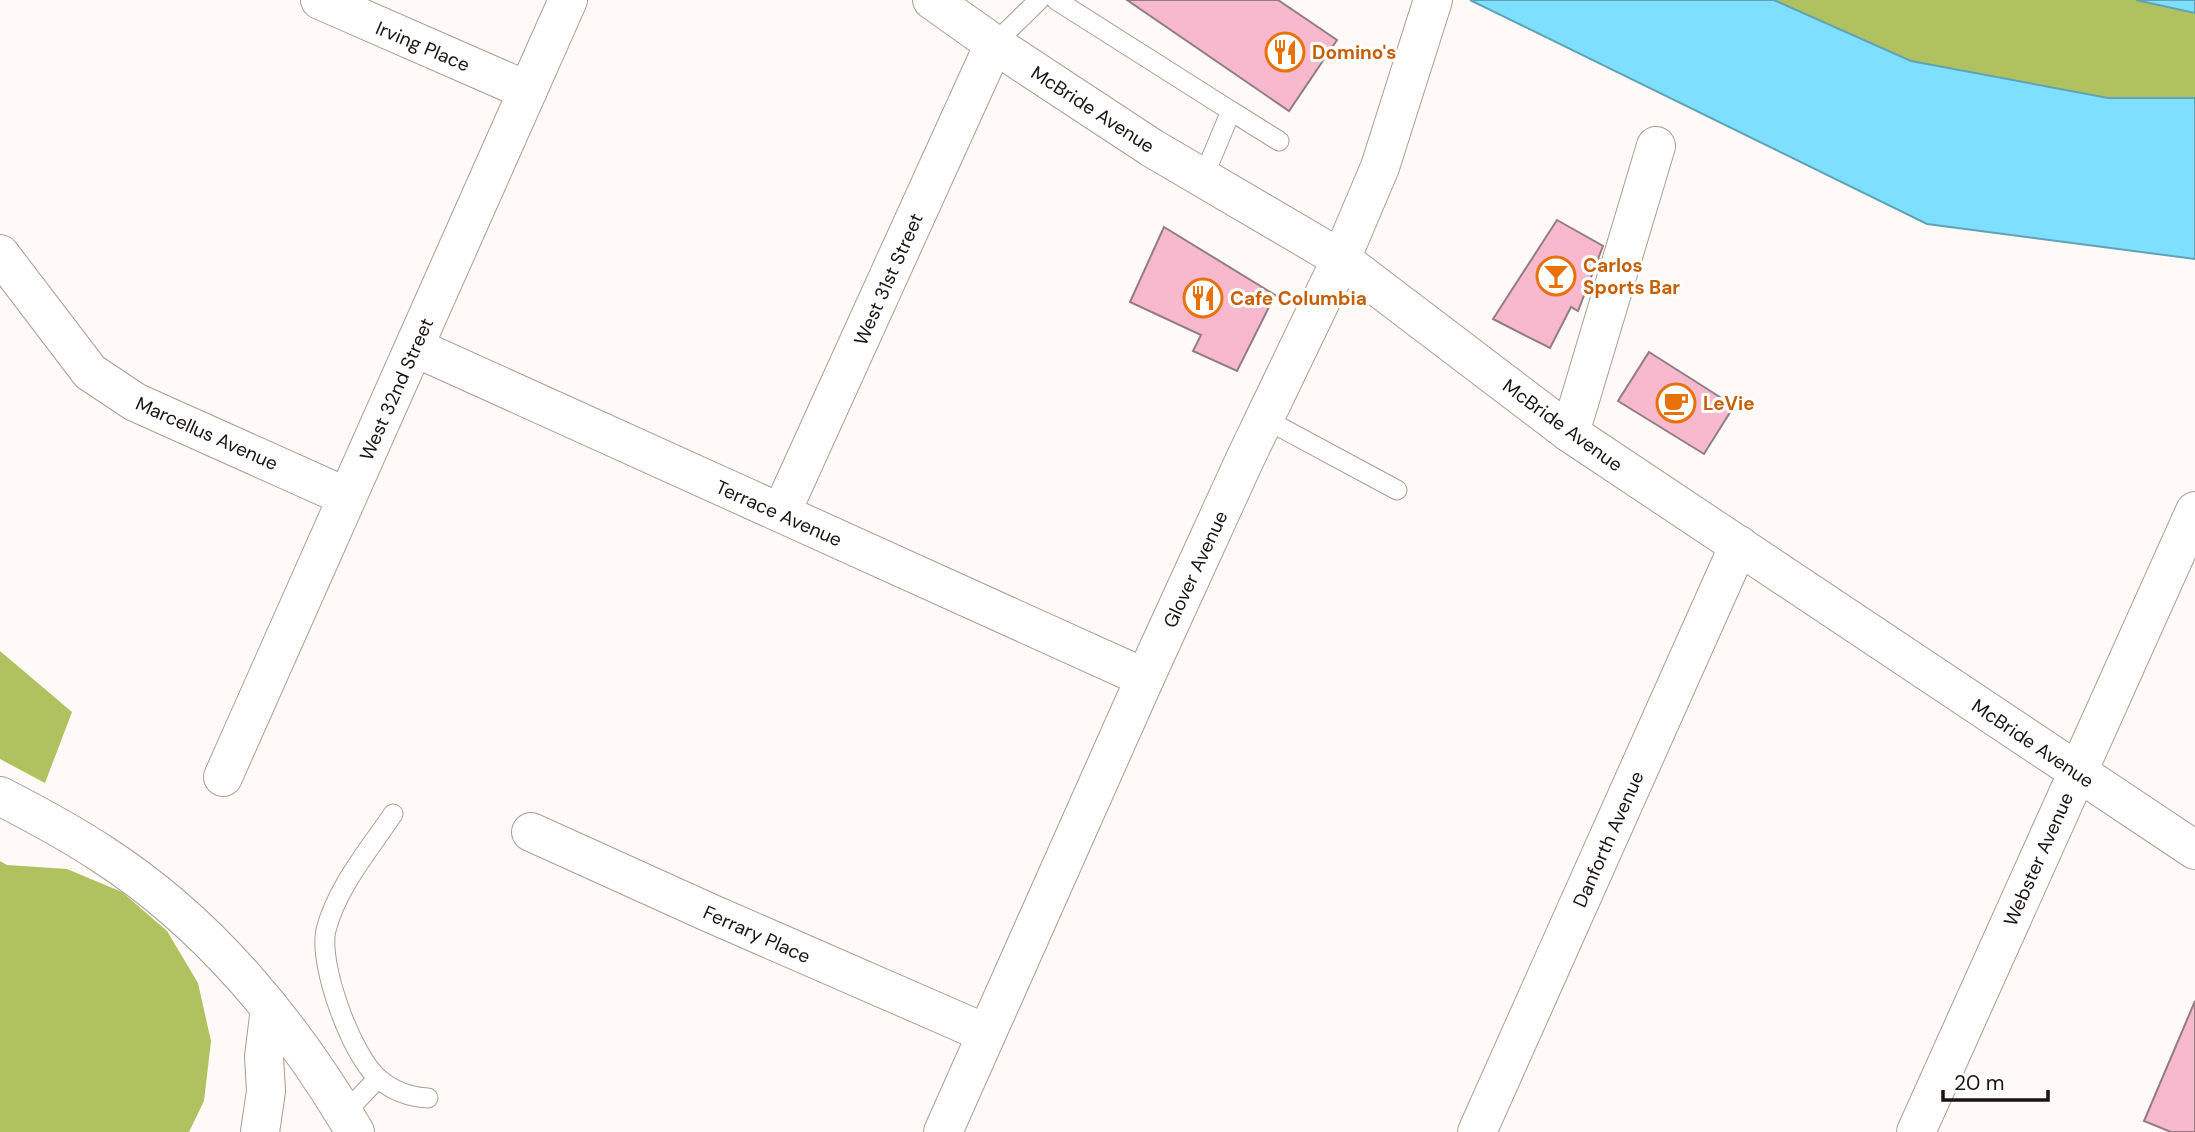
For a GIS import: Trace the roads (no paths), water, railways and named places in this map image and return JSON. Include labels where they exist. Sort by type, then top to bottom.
[{"type":"main road","name":"Irving Place","points":[[320,0],[528,91]]},
{"type":"main road","name":"West 32nd Street","points":[[223,777],[568,0]]},
{"type":"main road","name":"McBride Avenue","points":[[932,0],[1152,148],[1341,259],[1570,433],[2195,850]]},
{"type":"main road","name":"Glover Avenue","points":[[943,1132],[1145,678],[1341,259],[1380,167],[1433,0]]},
{"type":"main road","name":"West 31st Street","points":[[781,513],[994,44]]},
{"type":"main road","points":[[1570,433],[1656,146]]},
{"type":"main road","name":"Marcellus Avenue","points":[[0,254],[90,372],[135,402],[347,496]]},
{"type":"main road","name":"Terrace Avenue","points":[[414,347],[1145,678]]},
{"type":"main road","name":"Webster Avenue","points":[[1916,1132],[2195,510]]},
{"type":"main road","name":"Danforth Avenue","points":[[1477,1132],[1739,545]]},
{"type":"main road","points":[[0,796],[104,854],[150,888],[192,925],[270,1008],[309,1059],[350,1123]]},
{"type":"main road","name":"Ferrary Place","points":[[530,832],[985,1033]]},
{"type":"main road","points":[[260,1132],[266,1091],[264,1057],[270,1008]]},
{"type":"lane","points":[[994,44],[1039,0]]},
{"type":"lane","points":[[1056,0],[1279,141]]},
{"type":"lane","points":[[1203,178],[1231,111]]},
{"type":"lane","points":[[1265,419],[1396,490]]},
{"type":"lane","points":[[393,814],[349,879],[326,932],[324,957],[345,1023],[365,1062],[377,1078],[398,1091],[413,1097],[428,1098]]},
{"type":"lane","points":[[350,1123],[377,1078]]},
{"type":"water","points":[[1470,0],[1774,0],[1911,61],[2108,98],[2195,98],[2195,259],[1927,224]]},
{"type":"water","points":[[2136,0],[2195,0],[2195,13]]},
{"type":"place","name":"Domino's","points":[[1285,52]]},
{"type":"place","name":"Carlos Sports Bar","points":[[1556,276]]},
{"type":"place","name":"Cafe Columbia","points":[[1203,298]]},
{"type":"place","name":"LeVie","points":[[1676,403]]}]
